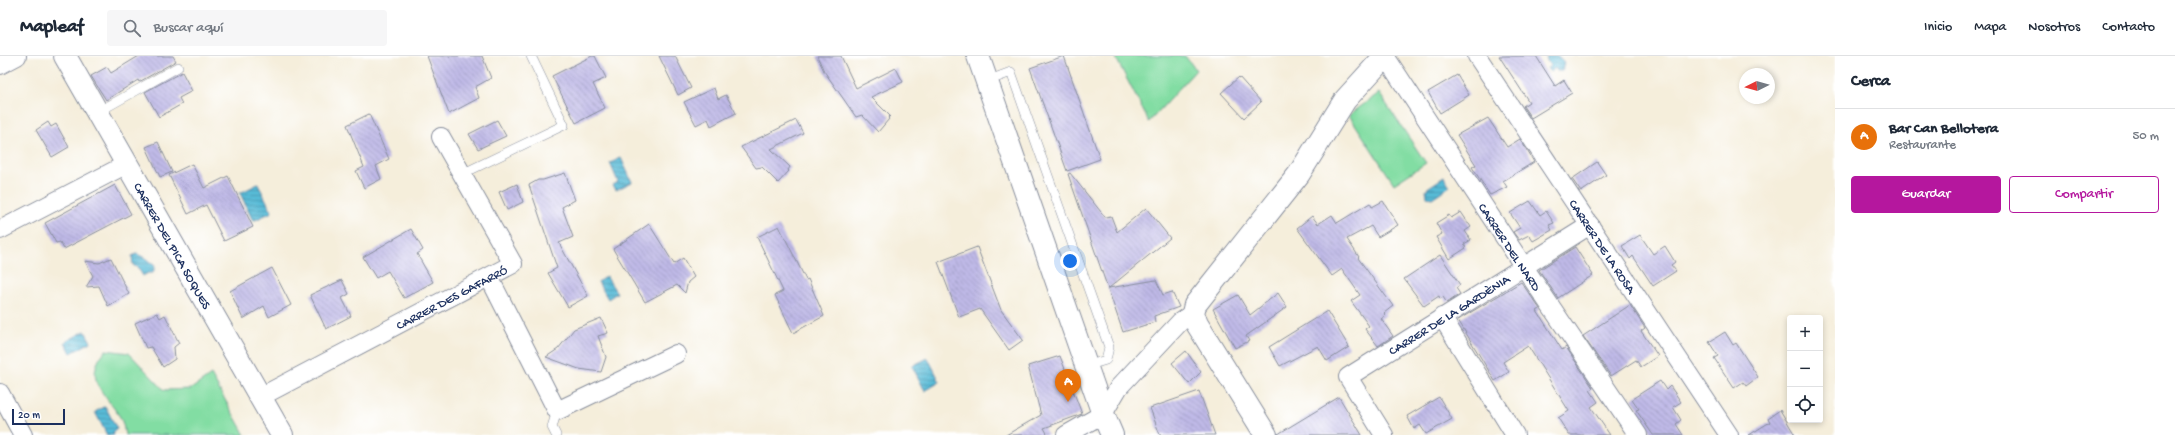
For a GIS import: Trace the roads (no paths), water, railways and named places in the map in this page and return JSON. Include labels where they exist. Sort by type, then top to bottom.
[{"type":"street","points":[[0,65],[17,56]]},
{"type":"street","name":"CARRER DEL PICA SOQUES","points":[[65,56],[282,435]]},
{"type":"street","points":[[978,56],[1108,428]]},
{"type":"street","points":[[1266,435],[1203,335],[1193,313],[1195,305],[1299,174],[1345,100],[1385,56]]},
{"type":"street","name":"CARRER DEL NARD","points":[[1385,56],[1524,267],[1638,435]]},
{"type":"street","name":"CARRER DE LA ROSA","points":[[1477,56],[1729,435]]},
{"type":"street","name":"CARRER DES GAFARRÓ","points":[[260,397],[513,264],[441,137]]},
{"type":"street","points":[[0,230],[127,164]]},
{"type":"street","name":"CARRER DE LA GARDÈNIA","points":[[1384,435],[1348,377],[1590,225]]},
{"type":"street","points":[[489,277],[557,411],[676,354]]},
{"type":"street","points":[[1108,428],[1119,387],[1180,322],[1193,313]]},
{"type":"street","points":[[1442,317],[1514,435]]},
{"type":"street","points":[[0,393],[23,435]]},
{"type":"street","points":[[1066,435],[1108,428]]},
{"type":"lane","points":[[462,174],[564,125],[531,56]]},
{"type":"lane","points":[[98,112],[178,67]]},
{"type":"lane","points":[[556,435],[552,427],[557,411]]},
{"type":"water","points":[[1546,56],[1558,56],[1565,63],[1562,71],[1557,71],[1555,68],[1550,72],[1547,68],[1551,65],[1547,61]]},
{"type":"water","points":[[621,158],[632,182],[616,190],[613,185],[618,182],[610,163]]},
{"type":"water","points":[[1444,177],[1450,186],[1432,198],[1427,197],[1426,189]]},
{"type":"water","points":[[258,184],[272,212],[253,221],[240,193]]},
{"type":"water","points":[[137,254],[155,266],[153,273],[148,273],[143,276],[138,268],[133,265],[132,256]]},
{"type":"water","points":[[606,276],[617,293],[608,299],[598,282]]},
{"type":"water","points":[[85,331],[91,342],[71,353],[65,342]]},
{"type":"water","points":[[928,358],[940,382],[925,391],[912,366]]},
{"type":"water","points":[[105,406],[117,429],[113,432],[114,435],[107,435],[95,412]]},
{"type":"place","name":"Bar Can Bellotera","points":[[1068,402]]}]
